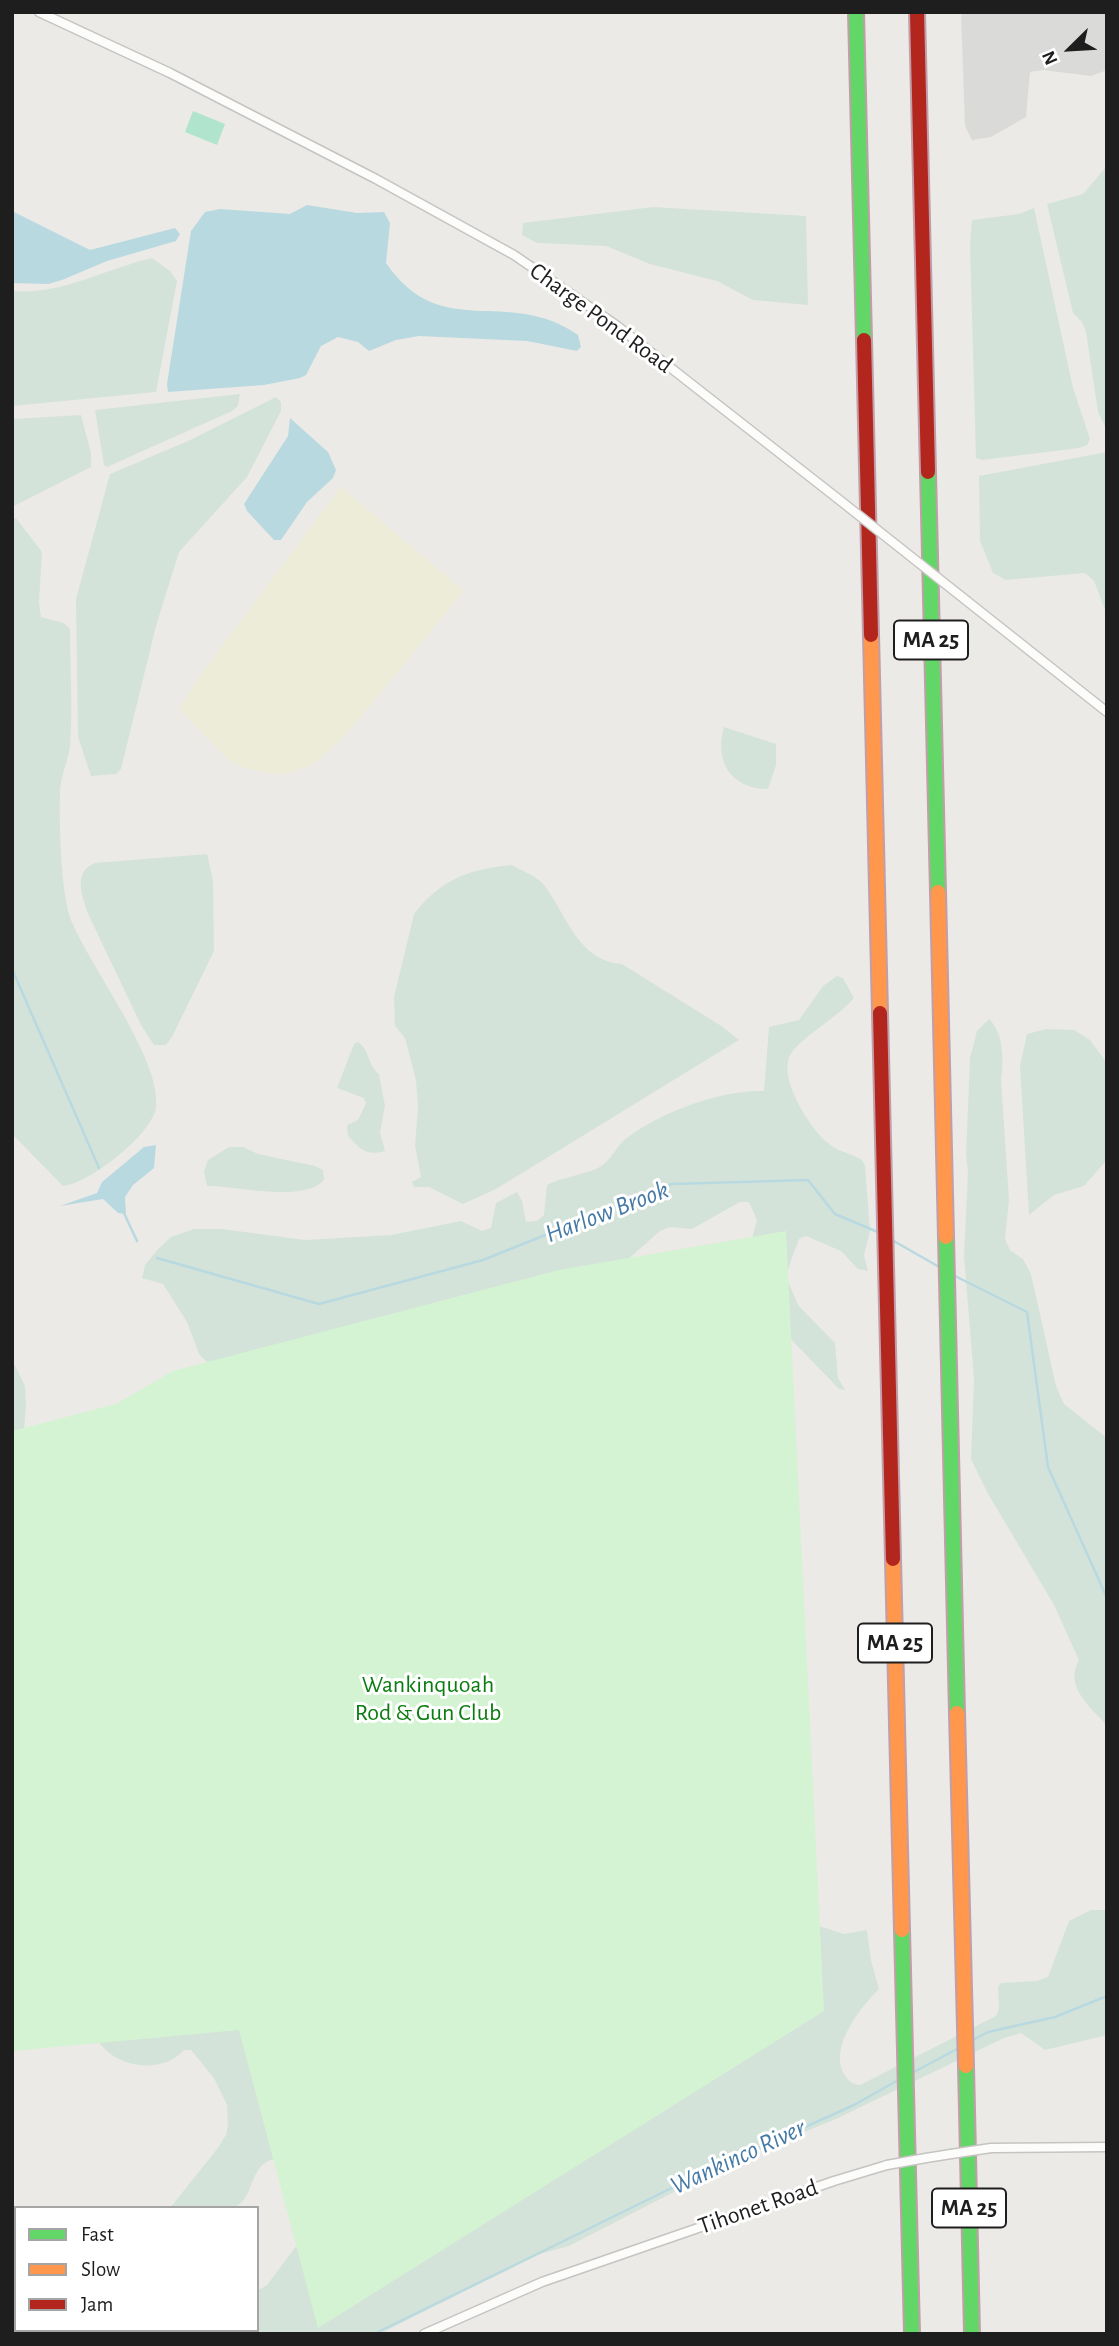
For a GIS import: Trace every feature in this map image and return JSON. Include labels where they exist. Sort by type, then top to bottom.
[{"type":"highway","name":"MA 25","points":[[856,12],[912,2334]]},
{"type":"highway","name":"MA 25","points":[[917,12],[972,2334]]},
{"type":"street","name":"Charge Pond Road","points":[[39,12],[170,73],[410,197],[514,255],[616,324],[1107,712]]},
{"type":"street","name":"Tihonet Road","points":[[424,2334],[542,2282],[834,2180],[887,2165],[991,2148],[1107,2147]]},
{"type":"shaded area","points":[[961,12],[1107,12],[1107,70],[1091,76],[1043,70],[1030,72],[1026,117],[991,137],[972,140],[965,126]]},
{"type":"green space","points":[[193,111],[225,124],[217,145],[185,132]]},
{"type":"green space","points":[[1107,166],[1107,431],[1098,412],[1086,332],[1082,322],[1073,313],[1047,204],[1083,194]]},
{"type":"green space","points":[[653,207],[806,216],[808,305],[753,300],[717,281],[650,264],[606,246],[537,243],[522,235],[523,223]]},
{"type":"green space","points":[[1034,208],[1073,388],[1090,439],[1087,445],[1079,448],[982,460],[976,458],[970,245],[972,220],[1019,214]]},
{"type":"green space","points":[[152,258],[170,271],[177,281],[156,392],[12,406],[12,291],[66,285]]},
{"type":"green space","points":[[240,394],[238,406],[232,411],[107,467],[104,465],[95,410]]},
{"type":"green space","points":[[276,397],[281,402],[281,411],[247,477],[179,552],[156,626],[121,769],[116,774],[91,776],[78,737],[76,599],[110,474],[188,441]]},
{"type":"green space","points":[[81,415],[91,453],[91,467],[12,507],[12,419]]},
{"type":"green space","points":[[1107,452],[1107,615],[1094,581],[1085,573],[1006,580],[993,573],[980,541],[979,476]]},
{"type":"green space","points":[[341,487],[464,591],[345,736],[312,765],[286,774],[271,774],[242,767],[229,760],[179,709],[202,673]]},
{"type":"green space","points":[[16,518],[42,552],[39,603],[41,617],[64,623],[70,629],[71,732],[60,787],[61,858],[68,909],[80,940],[137,1040],[155,1087],[156,1107],[152,1118],[132,1143],[88,1177],[63,1186],[12,1134],[12,519]]},
{"type":"green space","points":[[724,727],[776,744],[776,765],[768,789],[744,784],[728,770],[721,751]]},
{"type":"green space","points":[[207,854],[213,880],[214,951],[172,1037],[166,1045],[154,1045],[141,1025],[89,916],[81,879],[83,872],[95,863]]},
{"type":"green space","points":[[512,865],[544,885],[575,935],[594,955],[622,964],[723,1027],[739,1040],[496,1189],[463,1204],[429,1187],[414,1187],[412,1182],[421,1177],[415,1146],[418,1106],[416,1080],[405,1038],[395,1026],[394,997],[414,914],[424,902],[457,878],[482,869]]},
{"type":"green space","name":"Wankinquoah Rod & Gun Club","points":[[837,976],[843,978],[854,998],[792,1052],[788,1062],[788,1074],[797,1100],[812,1126],[828,1143],[862,1160],[865,1166],[870,1231],[864,1255],[868,1271],[858,1269],[841,1251],[806,1236],[799,1239],[788,1269],[788,1281],[798,1305],[835,1343],[838,1378],[845,1390],[839,1389],[781,1329],[749,1250],[757,1220],[749,1202],[740,1202],[692,1229],[670,1227],[660,1231],[617,1269],[813,1924],[844,1934],[867,1930],[879,1989],[864,2005],[844,2038],[840,2061],[843,2072],[852,2083],[860,2085],[996,2016],[999,2009],[998,1987],[1001,1983],[1037,1981],[1048,1977],[1069,1921],[1091,1910],[1107,1910],[1107,2035],[1045,2050],[1021,2033],[1004,2038],[836,2119],[736,2160],[569,2246],[540,2254],[379,2334],[76,2334],[259,2332],[259,2290],[267,2285],[297,2245],[274,2159],[259,2168],[245,2198],[236,2206],[172,2206],[226,2135],[227,2105],[214,2078],[191,2050],[184,2050],[164,2063],[128,2063],[107,2051],[98,2040],[90,2021],[208,1363],[199,1354],[187,1322],[163,1284],[142,1278],[145,1265],[171,1237],[194,1229],[222,1229],[305,1240],[391,1235],[461,1221],[482,1231],[491,1228],[496,1203],[517,1192],[522,1201],[526,1222],[537,1221],[544,1215],[547,1185],[598,1168],[624,1140],[657,1119],[712,1098],[748,1091],[764,1091],[769,1027],[799,1020],[823,986]]},
{"type":"green space","points":[[989,1019],[998,1032],[1002,1056],[1001,1080],[1009,1200],[1005,1239],[1010,1250],[1023,1259],[1031,1274],[1056,1386],[1064,1404],[1107,1438],[1107,1726],[1081,1696],[1075,1679],[1079,1660],[1054,1605],[987,1492],[971,1459],[974,1379],[964,1256],[968,1172],[966,1155],[970,1058],[977,1031]]},
{"type":"green space","points":[[1046,1029],[1074,1030],[1090,1040],[1107,1063],[1107,1160],[1084,1186],[1054,1195],[1029,1215],[1020,1066],[1027,1034]]},
{"type":"green space","points":[[358,1042],[379,1074],[385,1106],[380,1132],[385,1151],[364,1151],[348,1136],[347,1125],[358,1120],[366,1103],[364,1098],[337,1088],[354,1044]]},
{"type":"green space","points":[[229,1147],[243,1147],[258,1154],[315,1166],[323,1170],[324,1180],[314,1187],[286,1192],[207,1186],[204,1172],[208,1160]]},
{"type":"green space","name":"Wankinquoah Rod & Gun Club","points":[[786,1231],[824,2011],[318,2328],[239,2030],[12,2051],[12,1431],[116,1404],[173,1371],[559,1270]]},
{"type":"green space","points":[[12,1359],[25,1386],[26,1406],[12,1573]]},
{"type":"water","points":[[307,205],[357,213],[384,212],[390,223],[386,263],[407,287],[430,301],[452,308],[526,314],[551,321],[578,335],[581,347],[577,351],[527,341],[419,336],[396,340],[369,351],[358,342],[338,337],[321,346],[306,375],[300,378],[264,385],[168,392],[167,384],[191,231],[205,212],[220,209],[290,214]]},
{"type":"water","points":[[12,211],[90,250],[175,228],[180,234],[176,241],[107,261],[62,280],[48,284],[12,283]]},
{"type":"water","points":[[290,418],[328,452],[336,470],[333,478],[307,502],[281,540],[274,540],[247,511],[244,504],[288,436]]},
{"type":"water","points":[[156,1145],[154,1168],[133,1185],[125,1197],[126,1214],[118,1213],[103,1199],[60,1206],[97,1193],[102,1182],[144,1147]]},
{"type":"waterway","name":"Harlow Brook","points":[[12,969],[99,1168]]},
{"type":"waterway","name":"Harlow Brook","points":[[157,1258],[319,1304],[483,1260],[672,1184],[808,1180],[835,1214],[880,1233]]},
{"type":"waterway","name":"Harlow Brook","points":[[123,1211],[137,1241]]},
{"type":"waterway","name":"Harlow Brook","points":[[892,1240],[941,1268]]},
{"type":"waterway","name":"Harlow Brook","points":[[953,1275],[1027,1312],[1048,1467],[1107,1598]]},
{"type":"waterway","name":"Wankinco River","points":[[971,2041],[988,2032],[1055,2017],[1107,1996]]},
{"type":"waterway","name":"Wankinco River","points":[[912,2073],[959,2048]]},
{"type":"waterway","name":"Wankinco River","points":[[374,2334],[690,2179],[854,2105],[900,2079]]},
{"type":"traffic: fast","points":[[856,12],[864,340]]},
{"type":"traffic: fast","points":[[928,472],[938,892]]},
{"type":"traffic: fast","points":[[946,1237],[957,1713]]},
{"type":"traffic: fast","points":[[902,1930],[912,2334]]},
{"type":"traffic: fast","points":[[966,2066],[972,2334]]},
{"type":"traffic: slow","points":[[871,635],[880,1013]]},
{"type":"traffic: slow","points":[[938,892],[946,1237]]},
{"type":"traffic: slow","points":[[893,1559],[902,1930]]},
{"type":"traffic: slow","points":[[957,1713],[966,2066]]},
{"type":"traffic: jam","points":[[917,12],[928,472]]},
{"type":"traffic: jam","points":[[864,340],[871,635]]},
{"type":"traffic: jam","points":[[880,1013],[893,1559]]}]
